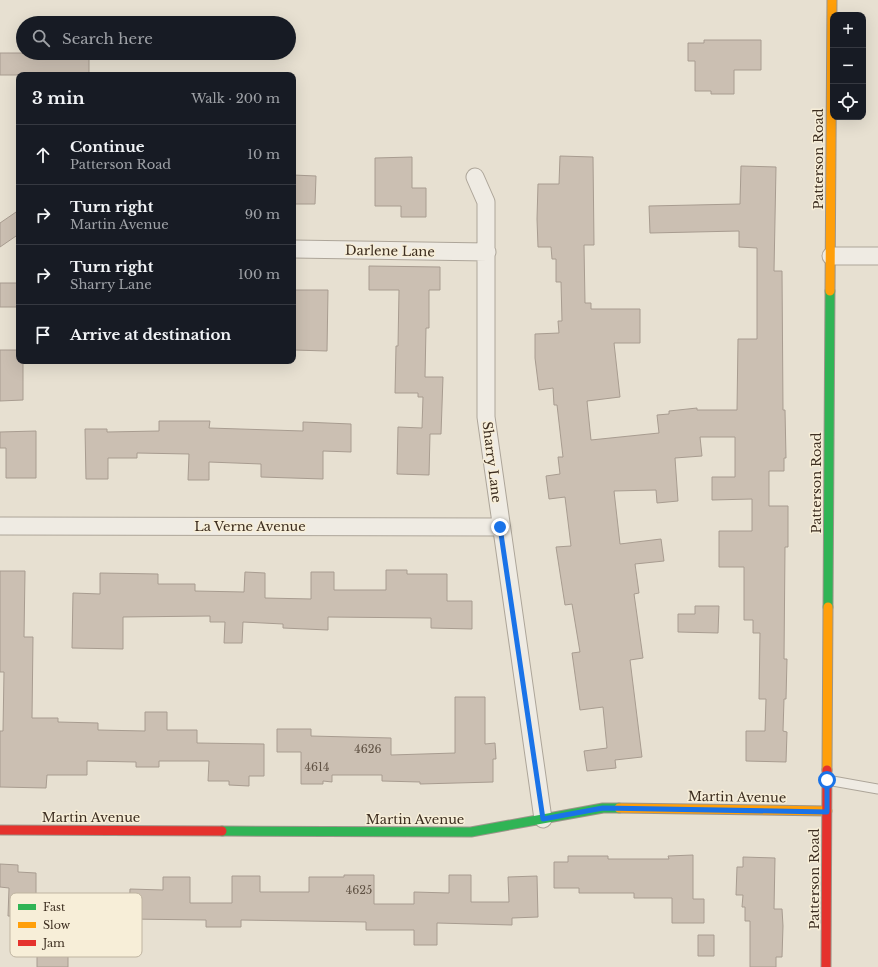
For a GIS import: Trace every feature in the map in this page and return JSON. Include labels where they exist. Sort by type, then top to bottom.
[{"type":"street","name":"Patterson Road","points":[[826,967],[832,0]]},
{"type":"street","name":"Sharry Lane","points":[[475,177],[486,202],[486,417],[500,527],[543,819]]},
{"type":"street","name":"Darlene Lane","points":[[296,249],[487,252]]},
{"type":"street","points":[[831,256],[878,256]]},
{"type":"street","name":"La Verne Avenue","points":[[0,526],[500,527]]},
{"type":"street","name":"Martin Avenue","points":[[0,830],[471,832],[603,808],[827,812]]},
{"type":"lane","points":[[827,780],[878,789]]},
{"type":"building","points":[[704,40],[761,40],[761,70],[734,70],[734,94],[711,94],[711,91],[695,91],[695,61],[688,61],[688,43],[704,43]]},
{"type":"building","points":[[0,53],[16,53],[16,60],[89,60],[89,72],[16,72],[16,75],[0,75]]},
{"type":"building","points":[[560,156],[593,157],[594,245],[584,245],[585,303],[591,303],[591,309],[640,309],[640,343],[614,343],[620,397],[587,401],[591,440],[659,433],[657,415],[669,414],[669,411],[697,408],[697,410],[737,410],[738,339],[757,339],[757,248],[739,247],[739,231],[650,233],[649,206],[740,204],[741,166],[776,167],[774,271],[782,271],[783,410],[785,410],[786,458],[784,458],[784,471],[769,471],[769,506],[788,506],[788,547],[785,547],[784,659],[787,659],[786,699],[784,699],[783,731],[787,732],[786,762],[746,761],[746,731],[765,731],[766,699],[759,699],[760,633],[753,633],[753,620],[744,620],[744,567],[719,567],[719,531],[752,531],[752,499],[712,500],[712,477],[735,477],[735,437],[700,437],[702,456],[675,458],[678,501],[657,503],[656,490],[614,491],[620,544],[661,539],[664,561],[635,564],[639,593],[634,594],[643,658],[630,660],[642,757],[615,760],[616,768],[587,771],[584,751],[607,748],[603,707],[580,710],[572,653],[580,652],[572,604],[565,605],[556,547],[571,546],[565,497],[549,499],[546,476],[560,474],[558,457],[563,457],[557,405],[554,405],[553,388],[539,390],[535,358],[535,334],[559,333],[558,321],[562,321],[561,282],[556,282],[556,259],[552,259],[551,247],[538,247],[537,219],[538,184],[559,184]]},
{"type":"building","points":[[412,157],[412,188],[426,188],[426,217],[401,217],[401,206],[375,206],[375,158]]},
{"type":"building","points":[[296,175],[316,176],[315,204],[296,204]]},
{"type":"building","points":[[16,212],[16,236],[0,247],[0,223]]},
{"type":"building","points":[[369,266],[440,267],[440,290],[429,290],[429,328],[426,328],[425,377],[443,377],[441,434],[430,434],[429,475],[397,474],[398,427],[422,428],[423,397],[418,397],[418,393],[395,393],[399,290],[369,290]]},
{"type":"building","points":[[0,283],[16,283],[16,307],[0,307]]},
{"type":"building","points":[[296,290],[328,290],[327,351],[296,350]]},
{"type":"building","points":[[0,350],[16,350],[16,364],[23,364],[23,400],[0,401]]},
{"type":"building","points":[[159,421],[210,421],[209,428],[303,431],[303,422],[351,424],[351,452],[323,451],[323,479],[261,477],[261,464],[209,462],[209,480],[188,480],[189,454],[137,453],[137,458],[108,458],[108,479],[86,479],[85,429],[107,429],[107,432],[159,431]]},
{"type":"building","points":[[36,431],[36,478],[6,478],[6,448],[0,448],[0,432]]},
{"type":"building","points":[[386,570],[407,570],[407,574],[447,574],[447,601],[472,601],[472,629],[431,628],[431,618],[328,617],[328,630],[283,628],[283,624],[243,622],[242,643],[224,643],[225,622],[210,622],[210,616],[123,617],[123,649],[72,648],[73,593],[100,594],[100,573],[158,574],[158,584],[195,584],[195,591],[244,592],[245,572],[265,573],[265,598],[311,599],[311,572],[334,572],[334,590],[386,590]]},
{"type":"building","points":[[0,571],[25,571],[24,637],[33,637],[32,718],[58,718],[58,722],[98,723],[98,730],[145,731],[145,712],[167,712],[167,730],[197,730],[197,743],[264,744],[264,776],[249,776],[249,786],[229,785],[229,781],[208,781],[209,761],[159,761],[159,767],[136,767],[136,762],[87,761],[87,775],[47,775],[46,788],[0,787],[0,731],[3,731],[4,672],[0,672]]},
{"type":"building","points":[[695,606],[719,606],[718,633],[678,632],[678,614],[695,614]]},
{"type":"building","points":[[455,697],[485,697],[485,744],[495,743],[496,759],[493,759],[493,782],[420,784],[420,782],[382,781],[382,775],[332,775],[332,782],[323,781],[323,784],[301,784],[301,752],[277,752],[277,729],[311,729],[311,736],[391,738],[391,755],[455,753]]},
{"type":"building","points":[[693,855],[693,899],[704,899],[704,923],[672,923],[672,898],[634,898],[634,893],[579,893],[579,888],[554,888],[554,862],[568,862],[568,856],[608,856],[608,859],[669,859],[668,856]]},
{"type":"building","points":[[743,857],[775,858],[774,909],[782,909],[783,926],[782,957],[776,957],[776,967],[750,967],[750,921],[745,921],[745,907],[742,907],[743,895],[736,895],[737,867],[743,867]]},
{"type":"building","points":[[0,864],[18,865],[18,872],[36,873],[36,893],[10,893],[10,916],[8,916],[9,888],[0,887]]},
{"type":"building","points":[[344,875],[374,875],[374,904],[414,904],[414,892],[449,893],[449,875],[471,875],[471,902],[509,902],[508,877],[537,876],[538,917],[512,918],[512,925],[437,923],[437,945],[414,945],[414,930],[366,930],[366,922],[241,920],[241,927],[206,927],[206,920],[142,919],[142,893],[130,893],[130,889],[163,890],[163,877],[190,877],[190,903],[232,903],[232,876],[260,876],[260,892],[309,892],[309,877],[344,877]]},
{"type":"building","points":[[698,935],[714,935],[714,956],[698,956]]},
{"type":"building","points":[[37,957],[68,957],[68,967],[37,967]]},
{"type":"traffic: fast","points":[[828,607],[830,291]]},
{"type":"traffic: fast","points":[[222,831],[471,832],[603,808],[619,808]]},
{"type":"traffic: slow","points":[[830,291],[832,0]]},
{"type":"traffic: slow","points":[[827,770],[828,607]]},
{"type":"traffic: slow","points":[[619,808],[827,811]]},
{"type":"traffic: jam","points":[[826,967],[827,770]]},
{"type":"traffic: jam","points":[[0,830],[222,831]]},
{"type":"route","points":[[500,527],[543,819],[603,808],[827,812],[827,780]]}]
